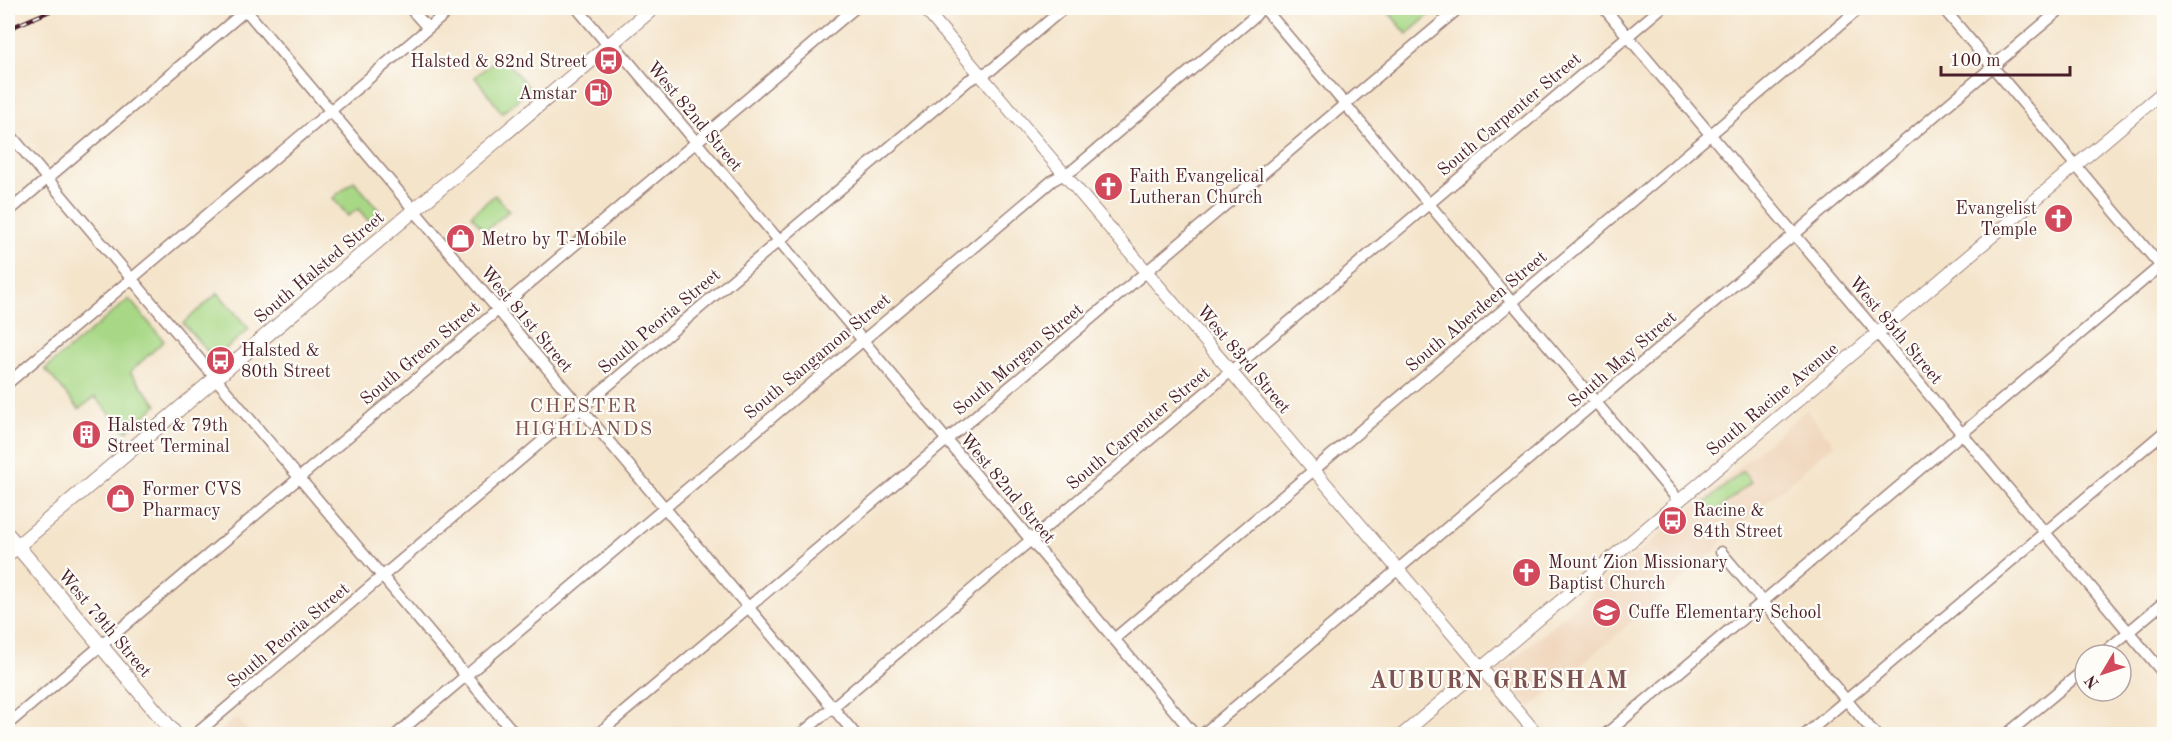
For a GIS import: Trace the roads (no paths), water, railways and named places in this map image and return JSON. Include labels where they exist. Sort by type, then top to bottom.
[{"type":"main road","name":"South Halsted Street","points":[[10,545],[215,379],[653,8]]},
{"type":"main road","name":"West 79th Street","points":[[10,545],[100,646],[174,735]]},
{"type":"street","points":[[410,8],[428,28]]},
{"type":"street","points":[[8,383],[452,8]]},
{"type":"street","name":"West 82nd Street","points":[[577,8],[695,142],[1194,735]]},
{"type":"street","name":"South Green Street","points":[[8,724],[855,8]]},
{"type":"street","name":"West 83rd Street","points":[[924,8],[1537,735]]},
{"type":"street","name":"South Peoria Street","points":[[196,735],[969,80],[991,70],[1064,8]]},
{"type":"street","points":[[1263,8],[1679,501]]},
{"type":"street","name":"South Sangamon Street","points":[[397,735],[862,340],[1053,180],[1074,169],[1263,8]]},
{"type":"street","name":"South Morgan Street","points":[[598,735],[1459,8]]},
{"type":"street","name":"West 85th Street","points":[[1604,8],[2164,674]]},
{"type":"street","name":"South Carpenter Street","points":[[801,735],[1661,8]]},
{"type":"street","name":"South Aberdeen Street","points":[[1114,639],[1860,8]]},
{"type":"street","points":[[1606,735],[2163,266],[1943,8]]},
{"type":"street","name":"South May Street","points":[[1203,735],[1596,403],[1793,233],[2062,8]]},
{"type":"street","points":[[8,212],[245,9]]},
{"type":"street","name":"West 81st Street","points":[[245,9],[855,735]]},
{"type":"street","name":"South Racine Avenue","points":[[1403,735],[2164,91]]},
{"type":"street","points":[[8,132],[515,735]]},
{"type":"street","points":[[1806,735],[2164,432]]},
{"type":"street","points":[[1720,552],[1875,735]]},
{"type":"street","points":[[2116,643],[2164,602]]},
{"type":"street","points":[[2007,735],[2073,679]]},
{"type":"railway","points":[[8,29],[57,8]]},
{"type":"place","name":"Halsted & 82nd Street","points":[[608,61]]},
{"type":"place","name":"Amstar","points":[[598,93]]},
{"type":"place","name":"Faith Evangelical Lutheran Church","points":[[1108,186]]},
{"type":"place","name":"Evangelist Temple","points":[[2058,218]]},
{"type":"place","name":"Metro by T-Mobile","points":[[460,239]]},
{"type":"place","name":"Halsted & 80th Street","points":[[220,360]]},
{"type":"place","name":"Halsted & 79th Street Terminal","points":[[86,435]]},
{"type":"place","name":"Former CVS Pharmacy","points":[[121,499]]},
{"type":"place","name":"Racine & 84th Street","points":[[1672,520]]},
{"type":"place","name":"Mount Zion Missionary Baptist Church","points":[[1527,572]]},
{"type":"place","name":"Cuffe Elementary School","points":[[1607,612]]},
{"type":"district","name":"CHESTER HIGHLANDS","points":[[584,416]]},
{"type":"district","name":"AUBURN GRESHAM","points":[[1499,680]]}]
